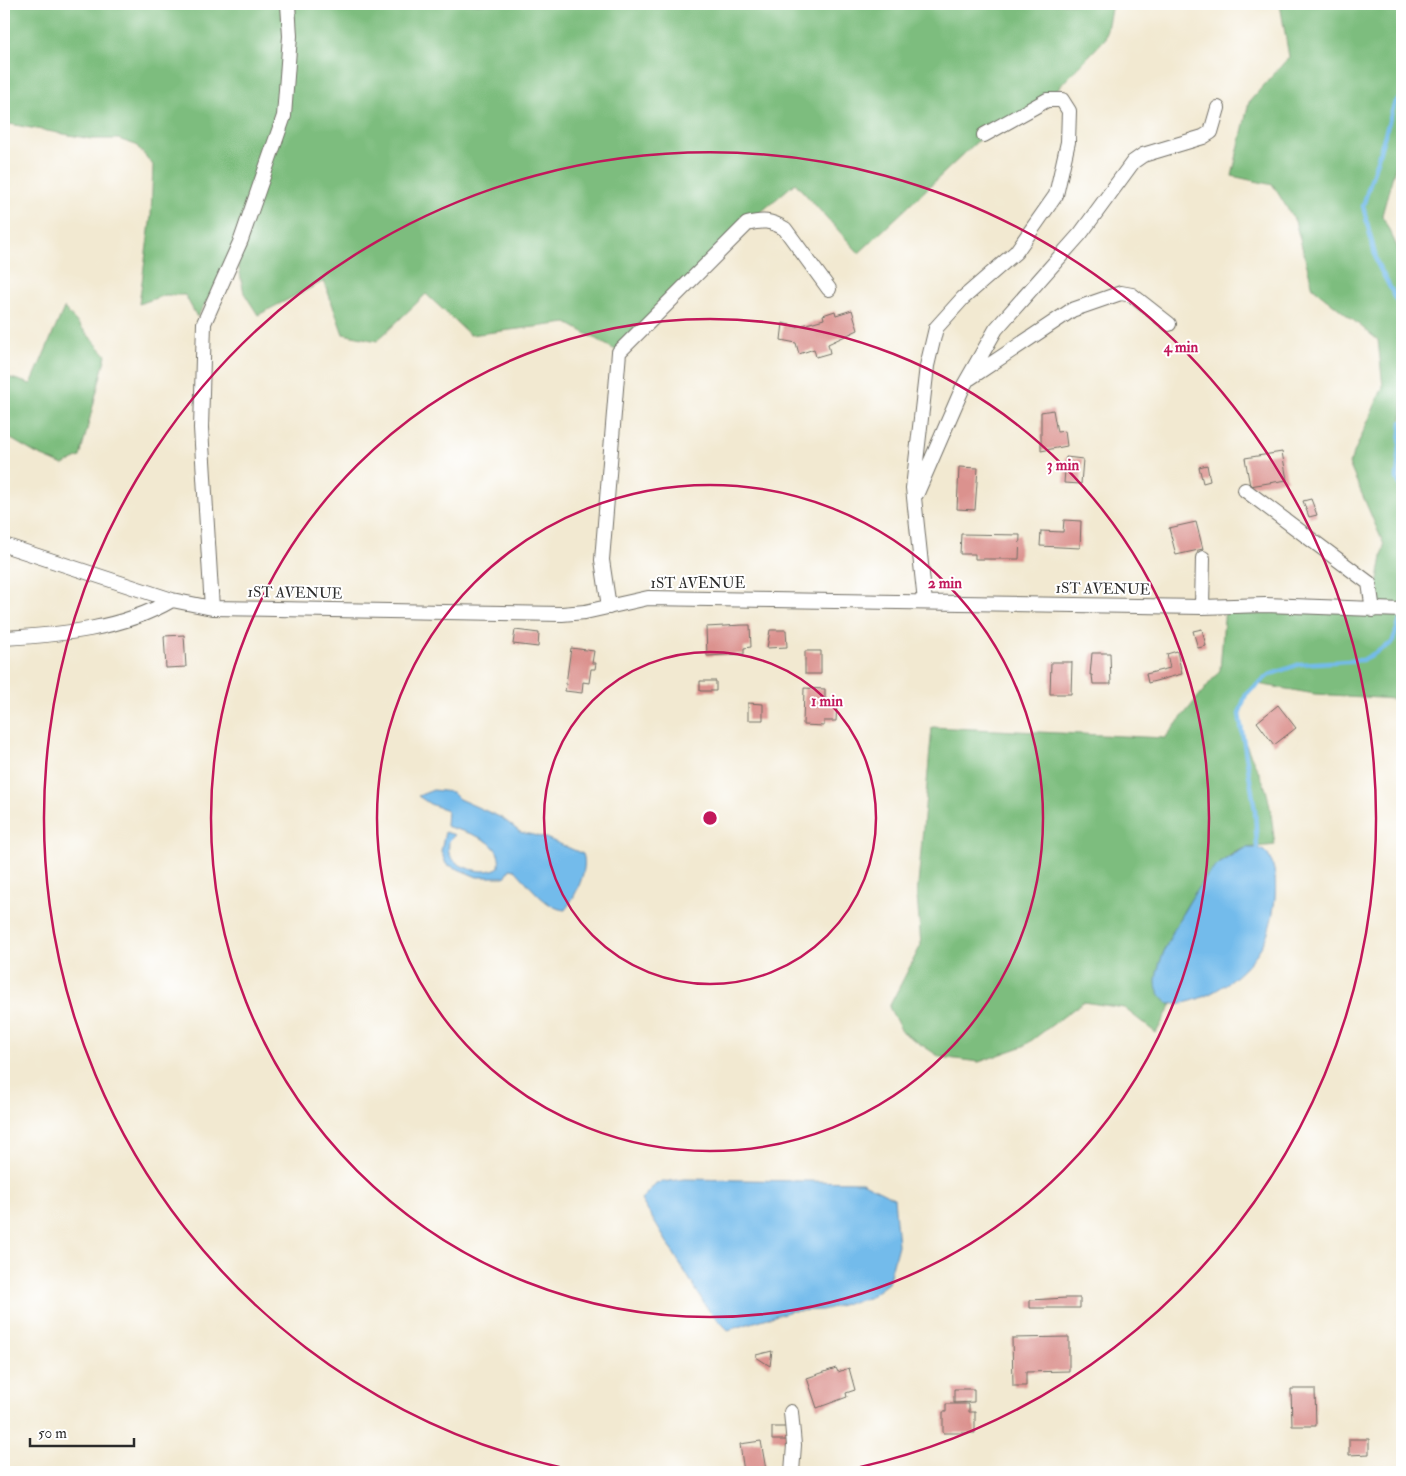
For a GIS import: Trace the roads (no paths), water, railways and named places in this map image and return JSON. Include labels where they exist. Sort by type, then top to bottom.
[{"type":"street","points":[[212,608],[201,428],[204,323],[241,240],[284,116],[290,36],[288,4]]},
{"type":"street","points":[[925,602],[914,500],[923,391],[936,328],[963,298],[1016,252],[1056,195],[1068,142],[1069,111],[1062,100],[1047,100],[984,135]]},
{"type":"street","points":[[914,500],[967,379],[996,329],[1081,233],[1133,162],[1143,155],[1202,137],[1211,132],[1218,108]]},
{"type":"street","points":[[609,607],[602,560],[619,352],[747,224],[761,220],[775,223],[785,229],[829,289]]},
{"type":"street","points":[[967,379],[1072,310],[1121,293],[1132,295],[1169,324]]},
{"type":"street","points":[[1245,490],[1369,583],[1373,610]]},
{"type":"street","name":"1ST AVENUE","points":[[4,545],[172,600],[212,608],[562,614],[609,607],[648,598],[1202,607],[1265,605],[1402,610]]},
{"type":"street","points":[[1202,607],[1203,558]]},
{"type":"street","points":[[4,638],[45,634],[119,622],[152,612],[172,600]]},
{"type":"street","points":[[791,1412],[794,1445],[792,1472]]},
{"type":"water","points":[[433,790],[452,792],[459,799],[502,818],[520,832],[546,838],[583,854],[583,875],[577,891],[565,910],[558,909],[544,900],[515,870],[510,869],[505,877],[477,877],[446,864],[441,851],[445,832],[455,835],[449,841],[449,853],[452,859],[464,867],[479,871],[493,870],[499,867],[499,857],[496,849],[482,838],[446,826],[447,810],[430,804],[418,796]]},
{"type":"water","points":[[1246,848],[1258,848],[1264,851],[1274,869],[1274,909],[1264,942],[1257,954],[1247,965],[1224,985],[1197,999],[1169,1004],[1160,994],[1156,982],[1157,971],[1175,928],[1191,898],[1206,877],[1224,860]]},
{"type":"water","points":[[684,1179],[862,1182],[894,1198],[898,1245],[888,1283],[868,1298],[822,1310],[791,1311],[728,1330],[709,1311],[641,1200],[656,1183]]},
{"type":"waterway","points":[[1402,97],[1395,102],[1363,206],[1377,263],[1402,310]]},
{"type":"waterway","points":[[1402,422],[1397,478],[1402,491]]},
{"type":"waterway","points":[[1257,848],[1255,810],[1239,714],[1246,694],[1269,675],[1300,664],[1363,660],[1392,643],[1400,621]]}]
